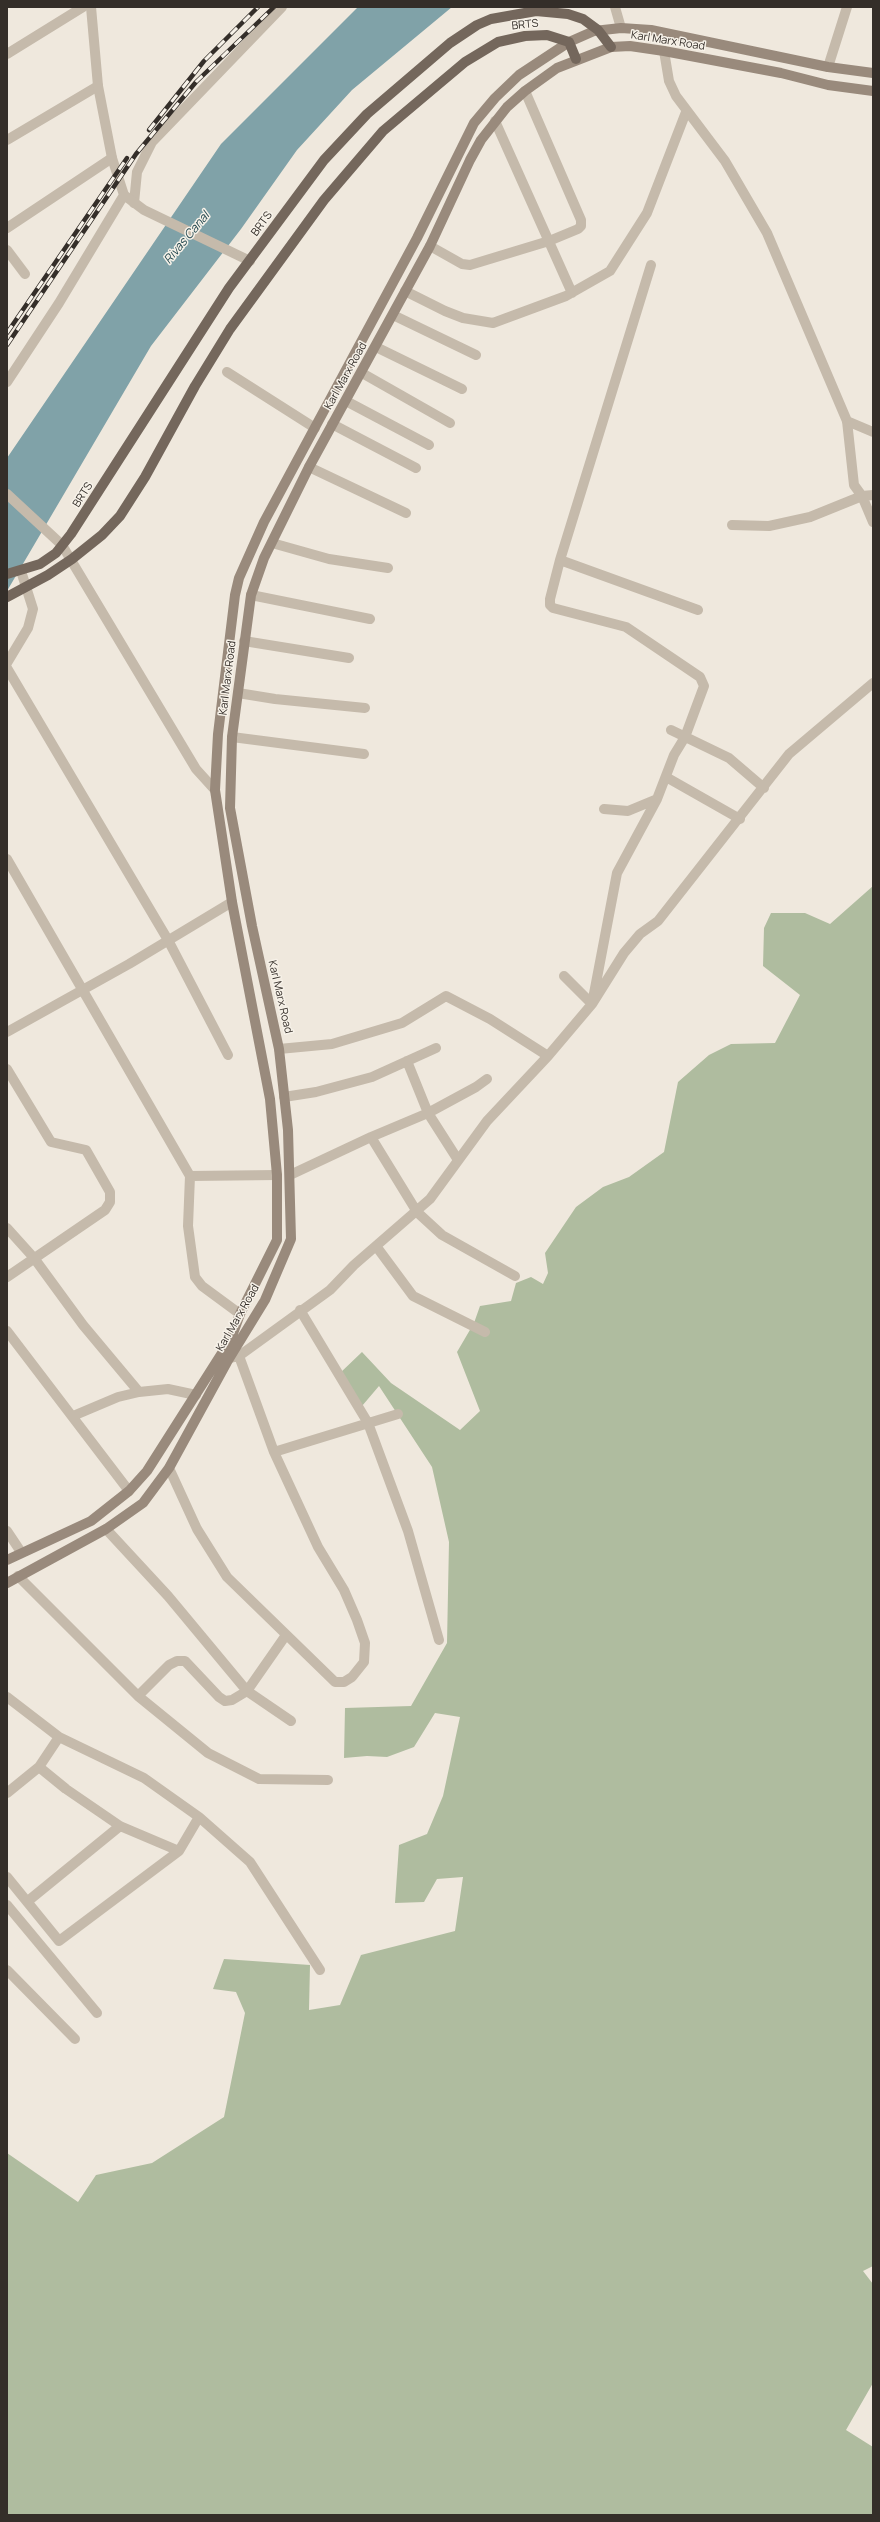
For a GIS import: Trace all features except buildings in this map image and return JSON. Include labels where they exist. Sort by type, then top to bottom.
[{"type":"main road","name":"BRTS","points":[[7,574],[40,564],[62,545],[87,512],[210,316],[305,185],[345,136],[379,104],[464,33],[491,19],[536,11],[568,14],[583,20],[598,30],[611,47]]},
{"type":"main road","name":"Karl Marx Road","points":[[7,1560],[90,1520],[129,1491],[148,1471],[231,1340],[240,1314],[277,1240],[277,1175],[270,1099],[232,902],[215,790],[218,734],[240,578],[264,522],[417,238],[474,123],[495,98],[519,75],[569,42],[598,30],[621,28],[669,33],[828,67],[873,73]]},
{"type":"main road","name":"BRTS","points":[[7,597],[48,576],[72,559],[102,535],[127,506],[230,329],[324,200],[362,153],[406,111],[465,62],[488,46],[511,38],[535,35],[547,35],[569,42]]},
{"type":"main road","points":[[569,42],[576,60]]},
{"type":"main road","name":"Karl Marx Road","points":[[7,1583],[106,1529],[143,1503],[169,1468],[227,1362],[264,1300],[291,1239],[290,1175],[280,1050],[252,926],[230,808],[232,737],[251,595],[257,575],[309,467],[394,315],[405,291],[430,246],[470,160],[496,121],[525,91],[557,68],[611,47],[630,46],[664,51],[781,73],[828,85],[873,92]]},
{"type":"street","points":[[7,54],[83,7]]},
{"type":"street","points":[[91,7],[98,86],[112,158],[124,195],[144,210],[250,261]]},
{"type":"street","points":[[134,203],[137,172],[152,142],[282,7]]},
{"type":"street","points":[[828,67],[847,7]]},
{"type":"street","points":[[619,9],[621,28]]},
{"type":"street","points":[[664,51],[669,80],[686,112],[725,161],[766,233],[847,421],[854,485],[862,496],[873,522]]},
{"type":"street","points":[[7,140],[98,86]]},
{"type":"street","points":[[430,246],[462,264],[470,265],[549,241],[578,229],[581,226],[581,220],[525,91]]},
{"type":"street","points":[[405,291],[445,312],[463,318],[493,323],[572,293],[610,270],[647,213],[686,112]]},
{"type":"street","points":[[496,121],[572,293]]},
{"type":"street","points":[[7,228],[112,158]]},
{"type":"street","points":[[7,382],[59,303],[124,195]]},
{"type":"street","points":[[7,250],[25,274]]},
{"type":"street","points":[[592,1004],[617,873],[657,799],[674,755],[685,737],[704,686],[700,677],[626,628],[553,608],[550,599],[560,560],[651,265]]},
{"type":"street","points":[[394,315],[476,355]]},
{"type":"street","points":[[376,347],[462,389]]},
{"type":"street","points":[[227,372],[315,428]]},
{"type":"street","points":[[362,373],[450,422]]},
{"type":"street","points":[[346,401],[429,445]]},
{"type":"street","points":[[847,421],[873,432]]},
{"type":"street","points":[[332,424],[416,468]]},
{"type":"street","points":[[309,467],[406,513]]},
{"type":"street","points":[[7,494],[62,545],[72,559],[196,769],[215,790]]},
{"type":"street","points":[[732,526],[769,526],[810,518],[862,496],[873,495]]},
{"type":"street","points":[[272,543],[329,559],[388,568]]},
{"type":"street","points":[[560,560],[698,610]]},
{"type":"street","points":[[7,663],[30,622],[33,609],[21,571]]},
{"type":"street","points":[[251,595],[370,619]]},
{"type":"street","points":[[244,641],[349,658]]},
{"type":"street","points":[[7,668],[168,940],[228,1055]]},
{"type":"street","points":[[212,1368],[227,1362],[229,1358],[239,1356],[300,1310],[330,1290],[376,1246],[417,1212],[430,1199],[487,1121],[548,1056],[592,1004],[624,953],[640,934],[658,921],[740,819],[789,754],[873,683]]},
{"type":"street","points":[[238,693],[275,699],[365,708]]},
{"type":"street","points":[[671,730],[729,758],[764,788]]},
{"type":"street","points":[[232,737],[364,754]]},
{"type":"street","points":[[666,777],[740,819]]},
{"type":"street","points":[[604,808],[628,811],[657,799]]},
{"type":"street","points":[[7,859],[190,1176],[188,1226],[195,1278],[202,1286],[240,1314]]},
{"type":"street","points":[[7,1032],[232,902]]},
{"type":"street","points":[[564,976],[592,1004]]},
{"type":"street","points":[[280,1050],[332,1044],[402,1023],[446,996],[490,1019],[548,1056]]},
{"type":"street","points":[[284,1097],[316,1092],[372,1077],[436,1048]]},
{"type":"street","points":[[407,1061],[428,1113],[458,1160]]},
{"type":"street","points":[[7,1069],[51,1142],[86,1150],[110,1192],[110,1202],[105,1210],[7,1277]]},
{"type":"street","points":[[290,1175],[371,1137],[428,1113],[476,1087],[487,1079]]},
{"type":"street","points":[[371,1137],[417,1212],[442,1235],[515,1276]]},
{"type":"street","points":[[190,1176],[277,1175]]},
{"type":"street","points":[[7,1228],[34,1258],[83,1325],[139,1392]]},
{"type":"street","points":[[376,1246],[413,1296],[485,1332]]},
{"type":"street","points":[[300,1310],[368,1423],[408,1531],[440,1640]]},
{"type":"street","points":[[7,1331],[129,1491]]},
{"type":"street","points":[[169,1468],[196,1529],[227,1577],[335,1682],[344,1682],[352,1677],[364,1662],[365,1643],[347,1596],[318,1548],[274,1452],[239,1356]]},
{"type":"street","points":[[72,1416],[118,1397],[139,1392],[168,1389],[196,1395]]},
{"type":"street","points":[[274,1452],[398,1414]]},
{"type":"street","points":[[106,1529],[168,1596],[246,1692],[291,1721]]},
{"type":"street","points":[[7,1531],[21,1552]]},
{"type":"street","points":[[18,1576],[138,1696],[208,1753],[258,1779],[328,1780]]},
{"type":"street","points":[[138,1696],[169,1665],[177,1661],[185,1661],[219,1697],[225,1701],[232,1700],[246,1692],[286,1635]]},
{"type":"street","points":[[7,1698],[59,1737],[144,1778],[199,1817],[250,1862],[320,1970]]},
{"type":"street","points":[[7,1793],[39,1767],[59,1737]]},
{"type":"street","points":[[39,1767],[66,1789],[120,1826],[179,1852]]},
{"type":"street","points":[[7,1878],[28,1901],[59,1941],[179,1852],[199,1817]]},
{"type":"street","points":[[28,1901],[120,1826]]},
{"type":"street","points":[[7,1905],[97,2013]]},
{"type":"street","points":[[7,1970],[75,2039]]},
{"type":"green space","points":[[873,886],[873,2266],[863,2271],[873,2284],[873,2383],[846,2430],[873,2447],[873,2515],[7,2515],[7,2153],[78,2202],[96,2175],[152,2163],[224,2117],[245,2013],[236,1992],[213,1989],[224,1959],[310,1965],[309,2010],[340,2005],[361,1955],[455,1931],[463,1877],[437,1879],[424,1902],[395,1903],[399,1845],[427,1834],[443,1796],[460,1717],[435,1713],[414,1747],[387,1757],[367,1756],[344,1758],[345,1708],[411,1706],[447,1643],[449,1542],[432,1467],[379,1386],[362,1406],[339,1374],[362,1352],[391,1383],[460,1430],[480,1411],[457,1352],[474,1323],[480,1306],[511,1301],[516,1283],[531,1277],[543,1284],[548,1273],[545,1253],[576,1207],[603,1187],[629,1177],[664,1152],[678,1082],[709,1055],[731,1044],[775,1043],[800,995],[763,966],[764,928],[771,913],[805,913],[830,924]]},
{"type":"water","name":"Rivas Canal","points":[[358,7],[452,7],[352,90],[297,150],[241,229],[151,346],[7,591],[7,458],[221,144]]},
{"type":"railway","points":[[149,130],[204,61],[258,7]]},
{"type":"railway","points":[[7,345],[136,154],[196,82],[274,7]]},
{"type":"railway","points":[[7,333],[127,158]]}]
